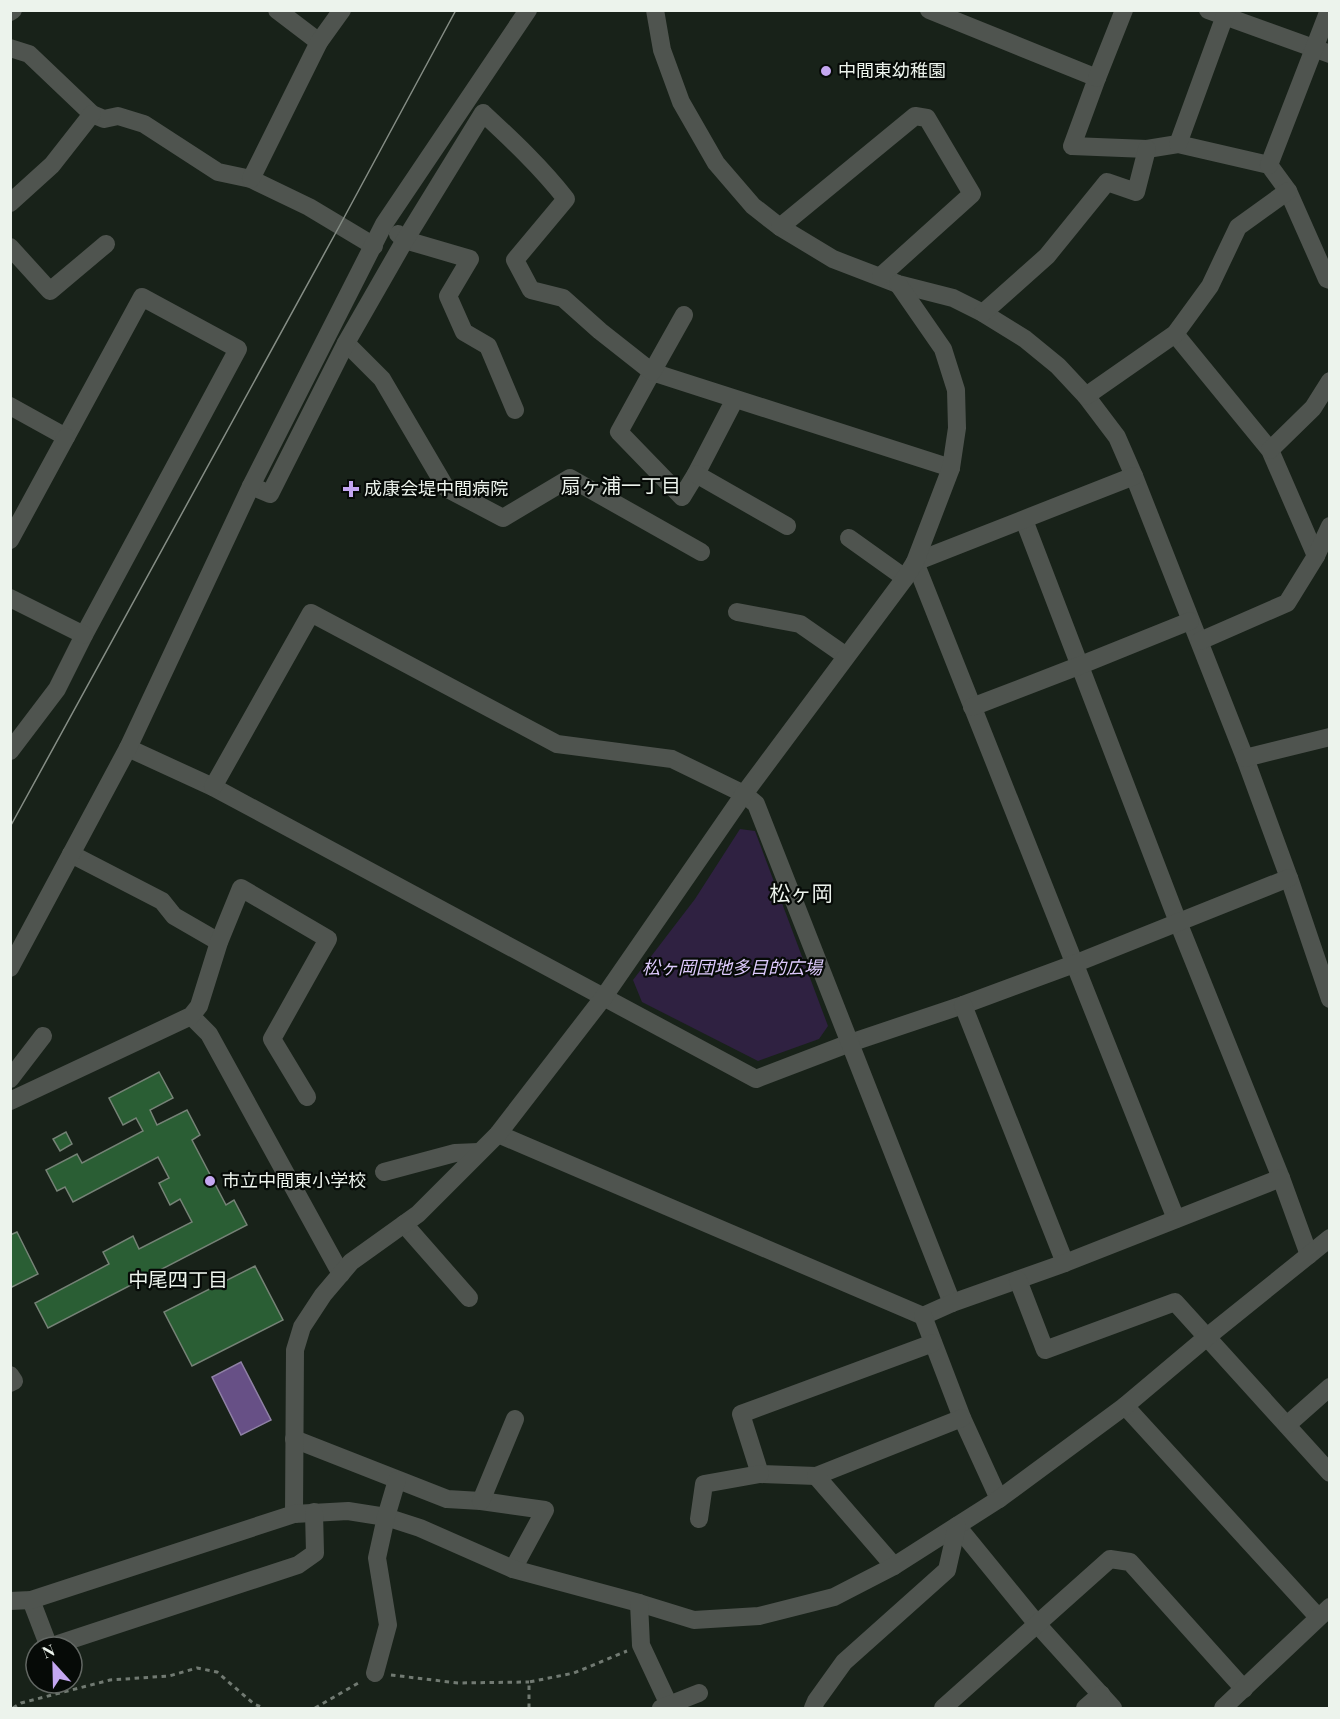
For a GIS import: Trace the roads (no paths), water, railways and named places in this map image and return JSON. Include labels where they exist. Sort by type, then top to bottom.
[{"type":"street","points":[[277,10],[319,42]]},
{"type":"street","points":[[251,179],[319,42],[342,10]]},
{"type":"street","points":[[10,968],[128,748],[251,486],[384,224],[528,10]]},
{"type":"street","points":[[656,10],[662,50],[681,102],[716,163],[753,206],[780,227],[833,259],[898,284],[953,298],[983,313],[1025,339],[1058,366],[1086,396],[1117,437],[1245,758],[1289,878],[1329,999]]},
{"type":"street","points":[[929,10],[1097,78]]},
{"type":"street","points":[[1124,10],[1072,146],[1147,149],[1178,144],[1269,165],[1288,191],[1329,278]]},
{"type":"street","points":[[1269,165],[1322,51],[1329,10]]},
{"type":"street","points":[[1178,144],[1220,13],[1322,51]]},
{"type":"street","points":[[10,48],[29,54],[92,114],[104,119],[118,116],[144,124],[218,171],[251,179],[309,207],[374,246]]},
{"type":"street","points":[[251,486],[270,494],[346,343],[405,240],[483,113],[521,149],[566,199],[515,260],[531,290],[563,298],[652,372],[951,468]]},
{"type":"street","points":[[10,203],[52,165],[92,114]]},
{"type":"street","points":[[780,227],[915,116],[927,118],[972,194],[881,276]]},
{"type":"street","points":[[983,313],[1047,256],[1107,182],[1136,192],[1147,149]]},
{"type":"street","points":[[1086,396],[1175,334],[1210,286],[1238,227],[1288,191]]},
{"type":"street","points":[[384,224],[405,240],[470,259],[448,296],[464,332],[488,346],[515,410]]},
{"type":"street","points":[[10,247],[50,291],[106,244]]},
{"type":"street","points":[[294,1514],[295,1350],[302,1327],[323,1294],[351,1262],[418,1214],[498,1134],[603,998],[744,794],[915,562],[951,468],[957,428],[956,390],[943,350],[898,284]]},
{"type":"street","points":[[10,540],[142,297],[238,349],[57,689],[10,751]]},
{"type":"street","points":[[684,315],[619,432],[682,497],[735,399]]},
{"type":"street","points":[[1175,334],[1270,450],[1316,556]]},
{"type":"street","points":[[346,343],[382,378],[446,488],[503,518],[570,478],[701,552]]},
{"type":"street","points":[[1270,450],[1313,408],[1329,381]]},
{"type":"street","points":[[10,406],[66,437]]},
{"type":"street","points":[[696,474],[787,526]]},
{"type":"street","points":[[915,562],[1134,476]]},
{"type":"street","points":[[1024,520],[1309,1255]]},
{"type":"street","points":[[1200,641],[1287,603],[1316,556],[1329,526]]},
{"type":"street","points":[[849,538],[905,578]]},
{"type":"street","points":[[915,562],[1176,1219]]},
{"type":"street","points":[[10,598],[84,635]]},
{"type":"street","points":[[737,612],[800,624],[846,656]]},
{"type":"street","points":[[213,787],[310,613],[557,744],[672,759],[744,794],[756,804],[952,1303]]},
{"type":"street","points":[[972,707],[1190,621]]},
{"type":"street","points":[[1245,758],[1329,737]]},
{"type":"street","points":[[128,748],[213,787],[756,1079],[850,1043],[1074,964],[1289,878]]},
{"type":"street","points":[[71,854],[162,901],[174,916],[219,942]]},
{"type":"street","points":[[10,1101],[190,1017],[199,1006],[219,942],[241,888],[328,939],[272,1039],[308,1097]]},
{"type":"street","points":[[963,1005],[1065,1263]]},
{"type":"street","points":[[190,1017],[209,1034],[341,1274]]},
{"type":"street","points":[[10,1079],[43,1036]]},
{"type":"street","points":[[498,1134],[923,1316],[963,1418],[999,1499]]},
{"type":"street","points":[[384,1172],[455,1154],[479,1152]]},
{"type":"street","points":[[923,1316],[1281,1178]]},
{"type":"street","points":[[404,1224],[470,1298]]},
{"type":"street","points":[[10,1601],[31,1600],[294,1514],[348,1511],[386,1517],[420,1527],[513,1569],[694,1620],[759,1616],[834,1597],[894,1566],[999,1499],[1125,1406],[1329,1238]]},
{"type":"street","points":[[1018,1280],[1045,1350],[1175,1302],[1329,1473]]},
{"type":"street","points":[[760,1474],[741,1414],[933,1343]]},
{"type":"street","points":[[10,1375],[14,1381],[10,1383]]},
{"type":"street","points":[[1287,1425],[1329,1387]]},
{"type":"street","points":[[1125,1406],[1324,1612],[1223,1708]]},
{"type":"street","points":[[699,1519],[704,1484],[760,1474],[816,1476],[963,1418]]},
{"type":"street","points":[[481,1501],[515,1419]]},
{"type":"street","points":[[294,1439],[447,1499],[481,1501],[544,1510],[513,1569]]},
{"type":"street","points":[[816,1476],[894,1566]]},
{"type":"street","points":[[375,1673],[388,1625],[377,1558],[397,1480]]},
{"type":"street","points":[[84,1635],[298,1564],[315,1552],[314,1512]]},
{"type":"street","points":[[957,1526],[1037,1624],[1113,1708]]},
{"type":"street","points":[[813,1708],[844,1662],[947,1570],[957,1526]]},
{"type":"street","points":[[943,1708],[1110,1559],[1130,1562],[1244,1689]]},
{"type":"street","points":[[31,1600],[44,1635]]},
{"type":"street","points":[[639,1603],[640,1645],[665,1707],[699,1693]]},
{"type":"street","points":[[1085,1708],[1101,1694]]},
{"type":"tram line","points":[[10,827],[456,10]]},
{"type":"place","name":"中間東幼稚園","points":[[826,71]]},
{"type":"place","name":"成康会堤中間病院","points":[[351,489]]},
{"type":"place","name":"市立中間東小学校","points":[[210,1181]]},
{"type":"district","name":"扇ヶ浦一丁目","points":[[621,486]]},
{"type":"district","name":"松ヶ岡","points":[[801,894]]},
{"type":"district","name":"中尾四丁目","points":[[178,1280]]},
{"type":"park label","name":"松ヶ岡団地多目的広場","points":[[732,968]]}]
